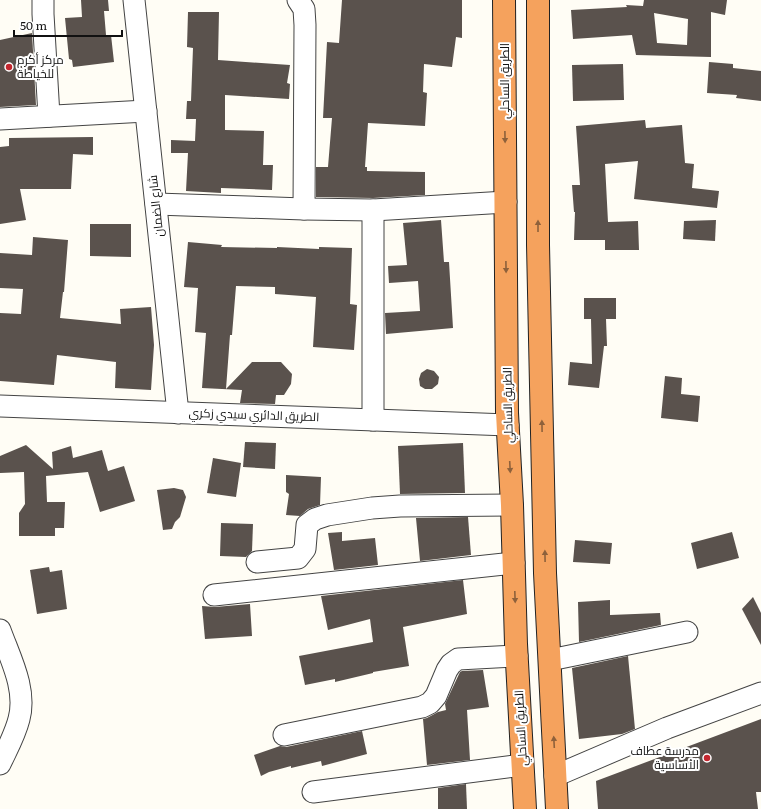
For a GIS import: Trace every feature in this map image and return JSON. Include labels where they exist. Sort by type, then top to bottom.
[{"type":"highway","name":"الطريق الساحلي","points":[[504,0],[508,425],[517,656],[525,809]]},
{"type":"highway","points":[[538,0],[538,245],[545,573],[557,809]]},
{"type":"highway","points":[[504,59],[538,57]]},
{"type":"street","points":[[43,0],[49,116]]},
{"type":"street","name":"شارع الضمان","points":[[134,0],[178,412]]},
{"type":"street","points":[[298,0],[304,8],[305,25],[304,209]]},
{"type":"street","points":[[0,119],[146,111]]},
{"type":"street","points":[[156,204],[373,210],[506,202]]},
{"type":"street","points":[[373,210],[373,420]]},
{"type":"street","name":"الطريق الدائري سيدي زكري","points":[[0,406],[508,425]]},
{"type":"street","points":[[257,562],[298,558],[305,549],[307,525],[315,519],[327,515],[372,508],[400,506],[512,506]]},
{"type":"street","points":[[214,594],[514,563]]},
{"type":"street","points":[[0,630],[21,692],[21,706],[19,719],[13,736],[0,764]]},
{"type":"street","points":[[550,660],[687,632]]},
{"type":"street","points":[[284,735],[422,707],[430,703],[436,696],[447,670],[451,664],[458,659],[517,656]]},
{"type":"street","points":[[555,776],[667,728],[761,693]]},
{"type":"street","points":[[313,792],[522,765]]},
{"type":"building","points":[[81,0],[108,0],[109,11],[104,11],[106,35],[111,35],[114,62],[73,67],[72,60],[69,59],[65,18],[82,17]]},
{"type":"building","points":[[342,0],[462,0],[462,38],[456,37],[452,67],[424,64],[423,92],[427,93],[425,126],[368,123],[365,167],[367,167],[367,171],[425,172],[425,195],[373,198],[316,197],[316,167],[328,167],[332,118],[323,118],[327,42],[339,43]]},
{"type":"building","points":[[644,0],[727,0],[725,15],[711,12],[711,57],[636,55],[632,35],[573,39],[571,10],[627,7],[626,5],[643,6]],"holes":[[[654,13],[688,19],[687,45],[657,43]]]},
{"type":"building","points":[[188,12],[219,12],[218,60],[290,65],[287,83],[290,84],[289,99],[225,95],[225,130],[264,131],[263,165],[273,165],[272,190],[221,188],[221,193],[186,191],[188,153],[171,153],[171,140],[195,141],[196,119],[186,119],[187,101],[191,101],[193,48],[187,47]]},
{"type":"building","points":[[32,33],[36,105],[0,107],[0,40]]},
{"type":"building","points":[[709,62],[733,64],[733,68],[761,71],[761,101],[736,98],[737,95],[707,93]]},
{"type":"building","points":[[623,64],[624,100],[573,101],[572,65]]},
{"type":"building","points":[[645,120],[646,128],[682,125],[685,163],[694,164],[692,188],[719,191],[717,208],[634,199],[638,161],[605,164],[608,222],[638,221],[639,250],[605,250],[605,240],[574,240],[575,212],[572,185],[580,185],[576,126]]},
{"type":"building","points":[[93,137],[93,155],[73,154],[71,189],[20,189],[26,220],[0,224],[0,147],[9,146],[9,138]]},
{"type":"building","points":[[441,220],[444,262],[449,262],[453,328],[386,334],[385,313],[420,311],[418,281],[389,283],[388,266],[407,265],[403,223]]},
{"type":"building","points":[[716,220],[715,241],[683,239],[684,221]]},
{"type":"building","points":[[90,224],[131,224],[131,257],[90,256]]},
{"type":"building","points":[[33,237],[68,240],[64,292],[60,318],[121,324],[120,309],[151,307],[154,345],[151,390],[115,388],[116,362],[57,355],[54,385],[0,381],[0,313],[21,314],[23,289],[0,288],[0,253],[32,255]]},
{"type":"building","points":[[188,242],[222,245],[221,247],[319,249],[319,247],[352,248],[350,304],[357,305],[354,350],[313,347],[316,297],[275,294],[275,287],[236,286],[232,335],[230,335],[226,389],[252,362],[281,362],[292,374],[291,384],[284,395],[276,395],[275,404],[240,403],[242,390],[202,388],[206,333],[195,332],[198,288],[184,287]]},
{"type":"building","points":[[584,298],[616,298],[616,319],[606,319],[607,346],[604,346],[599,388],[568,385],[570,362],[592,364],[591,319],[584,319]]},
{"type":"building","points":[[427,369],[434,371],[439,377],[438,384],[432,389],[425,389],[420,386],[419,379],[421,373]]},
{"type":"building","points":[[665,376],[682,378],[681,394],[700,396],[698,422],[661,418]]},
{"type":"building","points":[[245,442],[276,443],[275,469],[243,467]]},
{"type":"building","points":[[463,443],[465,493],[400,494],[398,446]]},
{"type":"building","points":[[26,445],[53,469],[52,452],[71,446],[73,458],[102,450],[108,471],[124,466],[135,501],[100,512],[88,472],[46,476],[47,502],[65,502],[64,528],[55,528],[55,536],[19,536],[19,513],[25,504],[24,472],[0,473],[0,456]]},
{"type":"building","points":[[213,458],[241,463],[236,497],[207,493]]},
{"type":"building","points":[[286,475],[321,477],[320,505],[308,509],[300,516],[286,515],[289,494],[286,492]]},
{"type":"building","points":[[174,488],[183,490],[186,497],[180,517],[175,522],[172,529],[163,530],[157,490]]},
{"type":"building","points":[[468,517],[471,555],[420,561],[416,518]]},
{"type":"building","points":[[221,523],[253,524],[252,551],[246,557],[220,556]]},
{"type":"building","points":[[342,532],[342,541],[375,538],[378,565],[334,570],[328,533]]},
{"type":"building","points":[[732,532],[739,558],[697,569],[691,543]]},
{"type":"building","points":[[575,540],[612,543],[610,564],[573,562]]},
{"type":"building","points":[[49,567],[50,572],[62,570],[67,609],[37,614],[30,570]]},
{"type":"building","points":[[463,580],[467,614],[403,627],[409,666],[373,672],[335,682],[335,679],[305,685],[299,656],[373,642],[370,619],[328,630],[321,596]]},
{"type":"building","points":[[753,597],[761,613],[761,645],[742,609]]},
{"type":"building","points":[[610,600],[610,615],[660,613],[661,625],[579,642],[578,602]]},
{"type":"building","points":[[250,604],[252,636],[205,639],[202,606],[215,607]]},
{"type":"building","points":[[628,656],[635,729],[622,734],[579,739],[572,668]]},
{"type":"building","points":[[483,670],[489,707],[467,710],[470,760],[427,765],[423,719],[446,710],[445,704],[460,672]]},
{"type":"building","name":"مدرسة عطاف الأساسية","points":[[761,719],[761,792],[756,792],[758,809],[598,809],[596,781]]},
{"type":"building","points":[[362,731],[367,754],[322,766],[321,761],[291,768],[291,766],[269,772],[261,776],[254,755],[280,746],[286,747]]},
{"type":"building","points":[[466,784],[467,809],[438,809],[438,788]]},
{"type":"place","name":"مركز أكرم للخياطة","points":[[9,67]]},
{"type":"place","name":"مدرسة عطاف الأساسية","points":[[707,758]]}]
